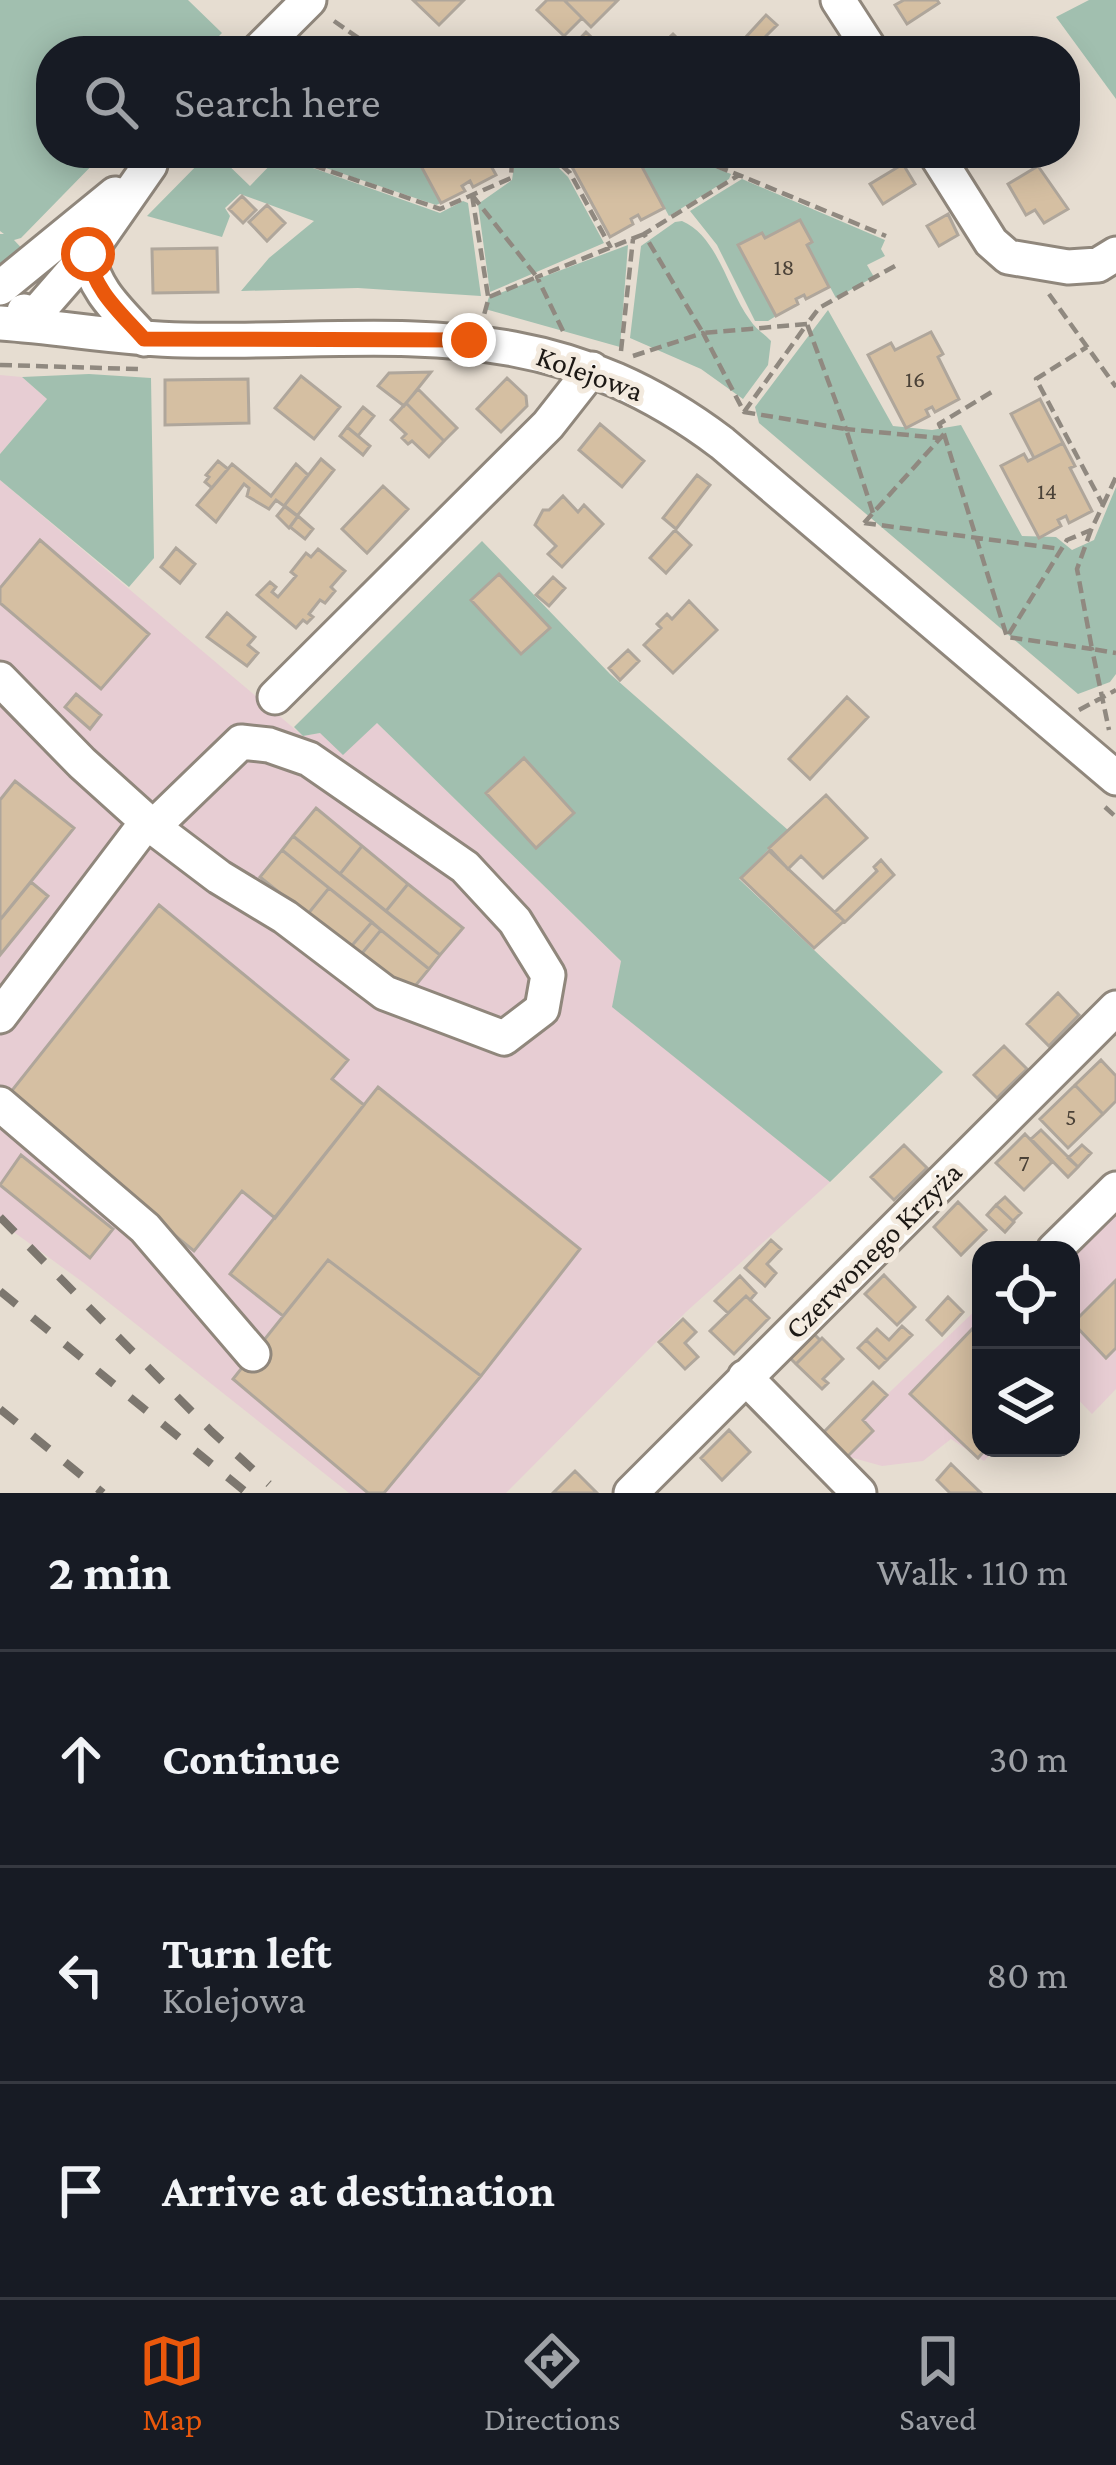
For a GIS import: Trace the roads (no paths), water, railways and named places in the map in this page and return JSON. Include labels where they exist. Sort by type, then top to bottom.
[{"type":"street","points":[[838,0],[861,36]]},
{"type":"street","points":[[281,36],[321,10]]},
{"type":"street","points":[[14,324],[22,306],[14,278],[144,168]]},
{"type":"street","points":[[14,324],[44,309],[149,168]]},
{"type":"street","points":[[944,168],[991,242],[1008,257],[1068,267],[1098,265],[1116,254]]},
{"type":"street","points":[[88,254],[92,277],[105,297],[144,339]]},
{"type":"street","name":"Kolejowa","points":[[14,324],[144,339],[469,340],[607,360],[630,383],[675,407],[722,442],[1106,789]]},
{"type":"street","points":[[275,697],[607,360]]},
{"type":"street","points":[[0,679],[82,763],[153,826],[385,993],[504,1038],[542,1010],[548,975],[514,921],[465,866],[309,759],[269,745],[241,742],[153,826],[140,831],[0,1016]]},
{"type":"street","name":"Czerwonego Krzyża","points":[[631,1493],[1116,1008]]},
{"type":"street","points":[[0,1104],[146,1228],[253,1354]]},
{"type":"street","points":[[1063,1241],[1116,1190]]},
{"type":"street","points":[[745,1377],[859,1493]]},
{"type":"railway","points":[[0,1217],[269,1484]]},
{"type":"railway","points":[[0,1291],[247,1493]]},
{"type":"railway","points":[[0,1409],[103,1493]]}]
